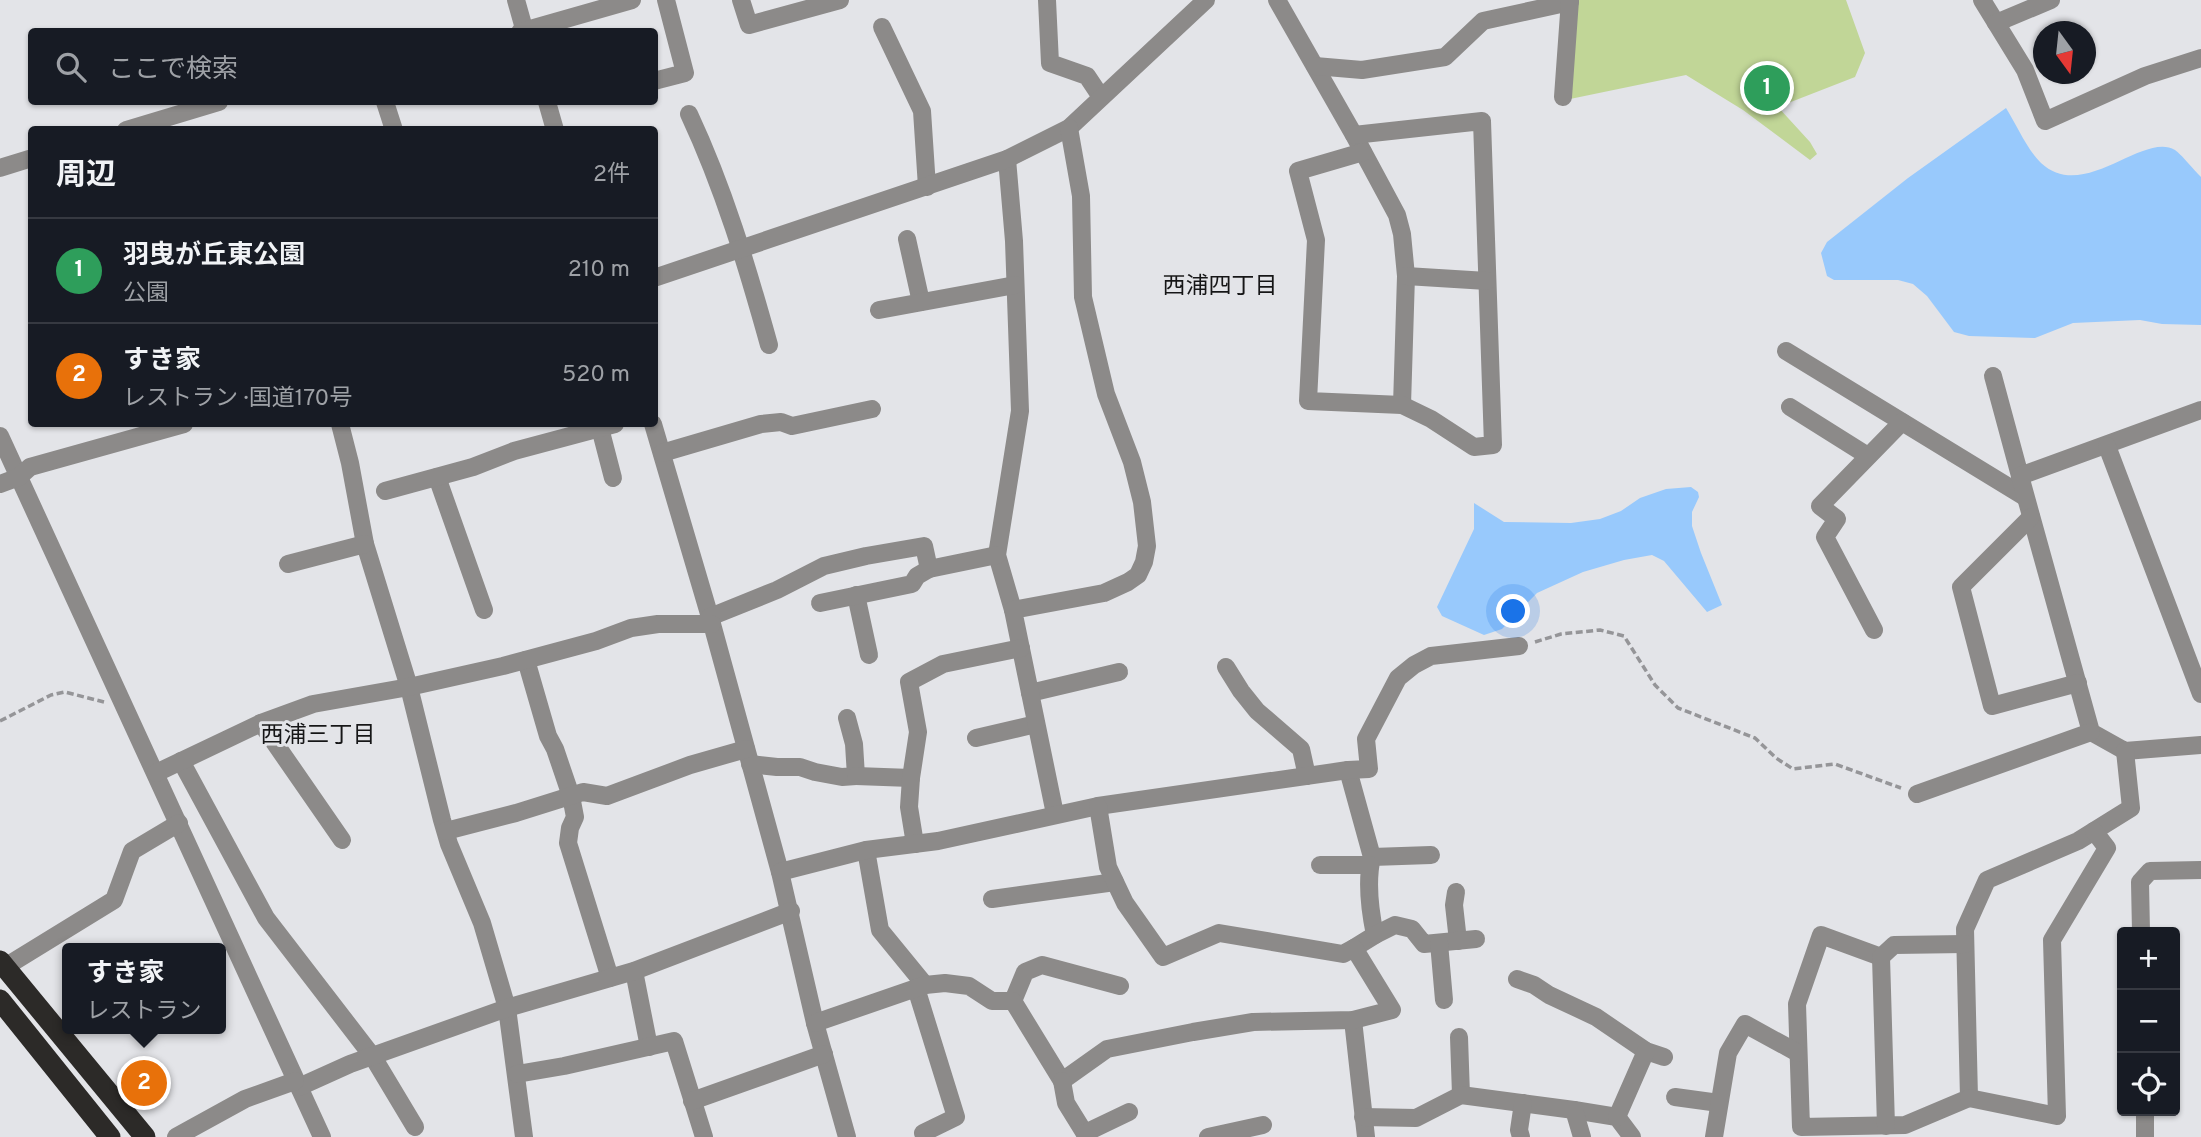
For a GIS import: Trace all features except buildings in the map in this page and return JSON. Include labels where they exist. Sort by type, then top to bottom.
[{"type":"highway","points":[[3,964],[145,1137]]},
{"type":"highway","points":[[0,1000],[110,1137]]},
{"type":"street","points":[[516,0],[522,28]]},
{"type":"street","points":[[534,28],[632,0]]},
{"type":"street","points":[[658,80],[685,73],[666,0]]},
{"type":"street","points":[[741,0],[749,25],[840,0]]},
{"type":"street","points":[[1046,0],[1050,63],[1087,76],[1101,97]]},
{"type":"street","points":[[658,277],[1007,159],[1069,128],[1206,0]]},
{"type":"street","points":[[1277,0],[1397,215],[1402,234],[1406,276],[1402,405]]},
{"type":"street","points":[[1982,0],[2025,70],[2045,121],[2145,76],[2201,58]]},
{"type":"street","points":[[1996,23],[2051,0]]},
{"type":"street","points":[[1315,66],[1362,70],[1445,57],[1483,22],[1570,1],[1563,97]]},
{"type":"street","points":[[882,27],[922,111],[926,187]]},
{"type":"street","points":[[139,126],[209,105]]},
{"type":"street","points":[[386,105],[393,126]]},
{"type":"street","points":[[548,105],[554,126]]},
{"type":"street","points":[[689,114],[710,159],[742,248],[769,345]]},
{"type":"street","points":[[1354,135],[1482,121],[1493,444],[1474,447],[1431,419],[1402,405],[1308,401],[1316,240],[1298,172],[1363,152]]},
{"type":"street","points":[[1013,610],[1104,593],[1128,582],[1138,575],[1147,546],[1142,502],[1132,462],[1106,394],[1083,297],[1081,196],[1069,128]]},
{"type":"street","points":[[1007,159],[1020,411],[997,555],[1013,610],[1055,814]]},
{"type":"street","points":[[0,167],[28,165]]},
{"type":"street","points":[[907,240],[921,302]]},
{"type":"street","points":[[1406,276],[1488,281]]},
{"type":"street","points":[[878,310],[1015,285]]},
{"type":"street","points":[[1786,351],[2025,497]]},
{"type":"street","points":[[1993,376],[2091,733]]},
{"type":"street","points":[[1790,407],[1868,456]]},
{"type":"street","points":[[662,453],[761,424],[781,422],[792,426],[872,408]]},
{"type":"street","points":[[2020,476],[2201,410]]},
{"type":"street","points":[[1874,630],[1825,537],[1837,519],[1820,506],[1902,422]]},
{"type":"street","points":[[0,484],[19,477],[30,467],[140,429],[158,427]]},
{"type":"street","points":[[342,427],[365,544],[410,687],[446,831],[482,923],[507,1008],[524,1137]]},
{"type":"street","points":[[385,491],[603,427]]},
{"type":"street","points":[[607,427],[614,478]]},
{"type":"street","points":[[654,427],[780,872],[815,1023],[847,1137]]},
{"type":"street","points":[[0,436],[322,1137]]},
{"type":"street","points":[[2106,446],[2201,694]]},
{"type":"street","points":[[437,477],[484,610]]},
{"type":"street","points":[[2031,517],[1961,587],[1992,706],[2078,683]]},
{"type":"street","points":[[288,564],[365,544]]},
{"type":"street","points":[[156,773],[261,723],[313,704],[410,687],[526,660],[596,641],[631,628],[711,621],[824,566],[924,546],[929,569]]},
{"type":"street","points":[[820,603],[912,584],[917,576],[929,569],[997,555]]},
{"type":"street","points":[[856,595],[869,654]]},
{"type":"street","points":[[780,872],[866,850],[937,841],[1098,806],[1369,769],[1366,739],[1398,678],[1431,656],[1519,646]]},
{"type":"street","points":[[915,844],[909,807],[918,732],[909,682],[943,664],[1021,648]]},
{"type":"street","points":[[526,660],[548,736],[571,796],[575,817],[568,843],[610,978]]},
{"type":"street","points":[[1226,667],[1257,711],[1301,749],[1307,776]]},
{"type":"street","points":[[1030,693],[1119,673]]},
{"type":"street","points":[[847,718],[854,744],[856,776]]},
{"type":"street","points":[[261,723],[342,840]]},
{"type":"street","points":[[976,738],[1036,724]]},
{"type":"street","points":[[1917,794],[2091,733],[2125,751],[2201,745]]},
{"type":"street","points":[[1969,1098],[1965,929],[1987,880],[2078,841],[2131,808],[2125,751]]},
{"type":"street","points":[[446,831],[583,792],[607,796],[690,765],[748,756],[777,767],[800,766],[842,777],[911,778]]},
{"type":"street","points":[[181,761],[266,918],[373,1057],[415,1127]]},
{"type":"street","points":[[1348,770],[1371,861],[1370,910],[1375,935]]},
{"type":"street","points":[[1098,806],[1108,867],[1125,903],[1163,957],[1219,933],[1343,954],[1395,925],[1412,929],[1424,944],[1467,940],[1454,905],[1457,892]]},
{"type":"street","points":[[3,964],[114,900],[132,851],[178,823]]},
{"type":"street","points":[[1881,957],[1821,936],[1797,1004],[1801,1127],[1886,1126],[1906,1131],[1969,1098],[2057,1116],[2052,940],[2107,848],[2094,831]]},
{"type":"street","points":[[866,850],[880,930],[921,987],[956,1117],[923,1133]]},
{"type":"street","points":[[1320,865],[1431,855]]},
{"type":"street","points":[[2141,927],[2140,883],[2150,871],[2201,870]]},
{"type":"street","points":[[992,899],[1115,882]]},
{"type":"street","points":[[176,1137],[245,1100],[297,1084],[507,1008],[635,971],[790,911]]},
{"type":"street","points":[[1439,943],[1444,1000]]},
{"type":"street","points":[[1886,1126],[1881,957],[1894,945],[1965,944]]},
{"type":"street","points":[[1062,1081],[1107,1049],[1253,1022],[1353,1020],[1392,1010],[1354,948]]},
{"type":"street","points":[[1013,1001],[1025,972],[1042,965],[1120,986]]},
{"type":"street","points":[[635,971],[649,1047]]},
{"type":"street","points":[[1517,979],[1596,1017],[1646,1051],[1664,1057]]},
{"type":"street","points":[[815,1023],[921,987],[946,983],[969,986],[992,1001],[1013,1001]]},
{"type":"street","points":[[1013,1001],[1062,1081],[1066,1103],[1086,1135],[1129,1112]]},
{"type":"street","points":[[1353,1020],[1366,1137]]},
{"type":"street","points":[[1714,1137],[1728,1053],[1745,1024],[1798,1053]]},
{"type":"street","points":[[1459,1037],[1461,1095]]},
{"type":"street","points":[[517,1074],[674,1041],[704,1137]]},
{"type":"street","points":[[1617,1117],[1646,1051]]},
{"type":"street","points":[[692,1101],[824,1054]]},
{"type":"street","points":[[1363,1117],[1416,1118],[1461,1095],[1617,1117],[1632,1137]]},
{"type":"street","points":[[1675,1097],[1719,1103]]},
{"type":"street","points":[[1521,1137],[1519,1130],[1523,1104]]},
{"type":"street","points":[[1574,1110],[1581,1137]]},
{"type":"street","points":[[2145,1116],[2145,1137]]},
{"type":"street","points":[[1208,1137],[1263,1125]]},
{"type":"path","points":[[1519,646],[1561,634],[1600,629],[1624,636],[1655,685],[1678,708],[1755,738],[1776,758],[1793,769],[1835,764],[1917,794]]},
{"type":"path","points":[[0,721],[51,695],[65,692],[126,708]]},
{"type":"green space","points":[[1576,0],[1846,0],[1865,53],[1855,77],[1778,107],[1810,142],[1817,154],[1810,160],[1743,110],[1686,75],[1570,99]]},
{"type":"water","points":[[2006,108],[2036,158],[2058,173],[2076,175],[2094,171],[2147,150],[2162,147],[2175,150],[2184,158],[2201,177],[2201,325],[2162,324],[2140,320],[2073,323],[2035,338],[1969,336],[1954,332],[1927,296],[1913,284],[1898,280],[1834,280],[1827,276],[1821,253],[1827,242],[1908,178]]},
{"type":"water","points":[[1691,487],[1698,492],[1699,497],[1692,512],[1692,526],[1722,605],[1707,612],[1664,561],[1652,555],[1583,572],[1537,593],[1502,629],[1484,635],[1442,616],[1437,607],[1474,529],[1474,503],[1504,522],[1571,523],[1600,519],[1621,511],[1640,498],[1666,489]]},
{"type":"place","name":"羽曳が丘東公園","points":[[1767,88]]},
{"type":"place","name":"すき家","points":[[144,1083]]},
{"type":"district","name":"西浦四丁目","points":[[1220,287]]},
{"type":"district","name":"西浦三丁目","points":[[318,736]]}]
